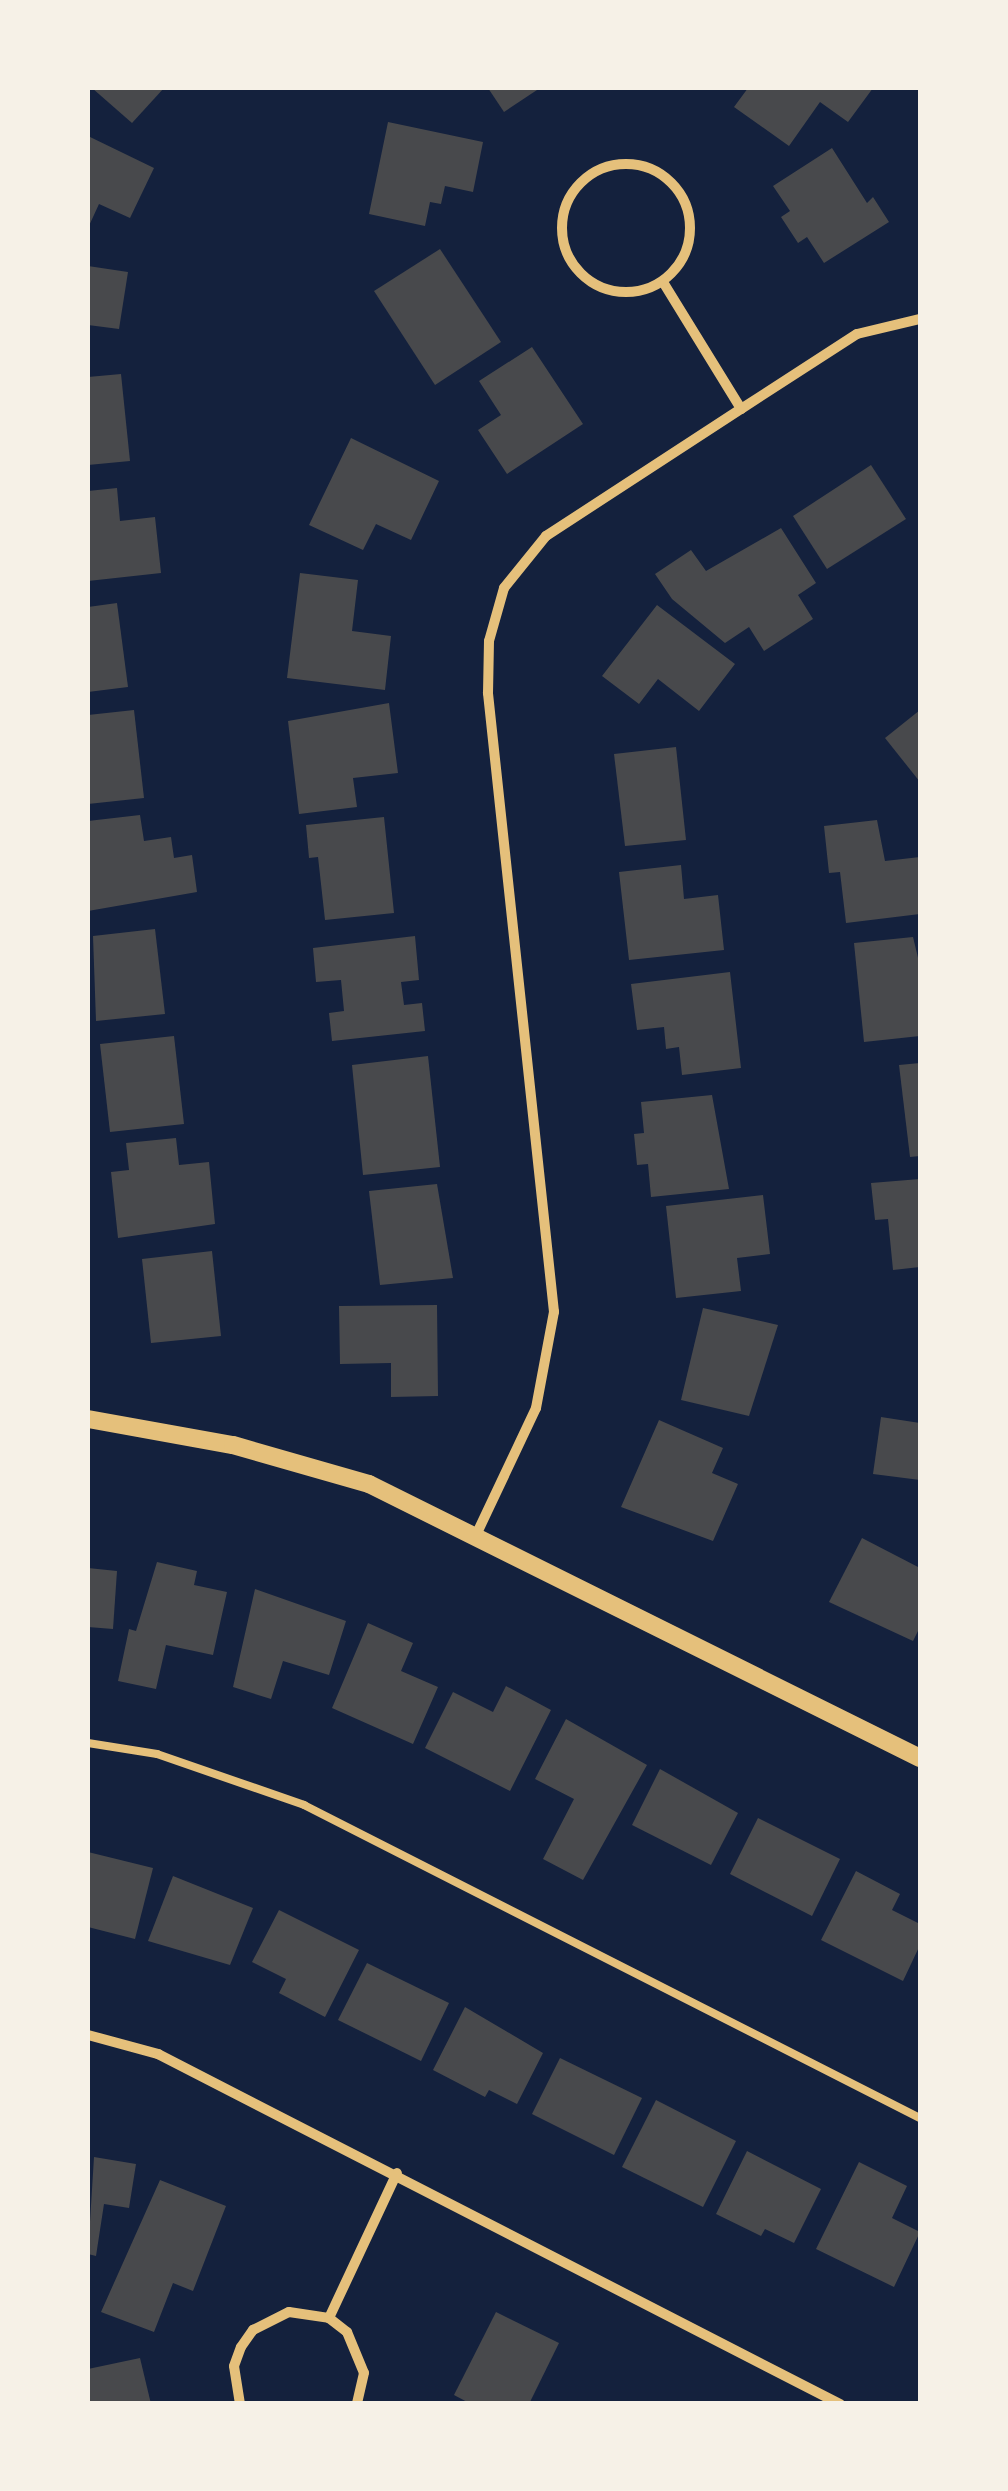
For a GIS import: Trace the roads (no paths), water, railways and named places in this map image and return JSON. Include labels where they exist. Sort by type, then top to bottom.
[{"type":"street","points":[[621,163],[662,174],[678,188],[692,228],[688,249],[663,282],[621,293],[582,277],[569,260],[562,218],[582,180],[621,163]]},
{"type":"street","points":[[663,282],[741,409]]},
{"type":"street","points":[[477,1533],[536,1408],[554,1312],[488,694],[488,641],[504,588],[546,536],[857,334],[920,320]]},
{"type":"street","points":[[88,1419],[232,1445],[369,1484],[477,1533],[920,1758]]},
{"type":"street","points":[[88,2035],[158,2054],[397,2173],[840,2404]]},
{"type":"street","points":[[328,2318],[397,2173]]},
{"type":"street","points":[[240,2404],[234,2366],[252,2330],[288,2312],[328,2318],[359,2351],[364,2373],[358,2404]]},
{"type":"lane","points":[[88,1743],[157,1754],[304,1805],[920,2118]]}]
